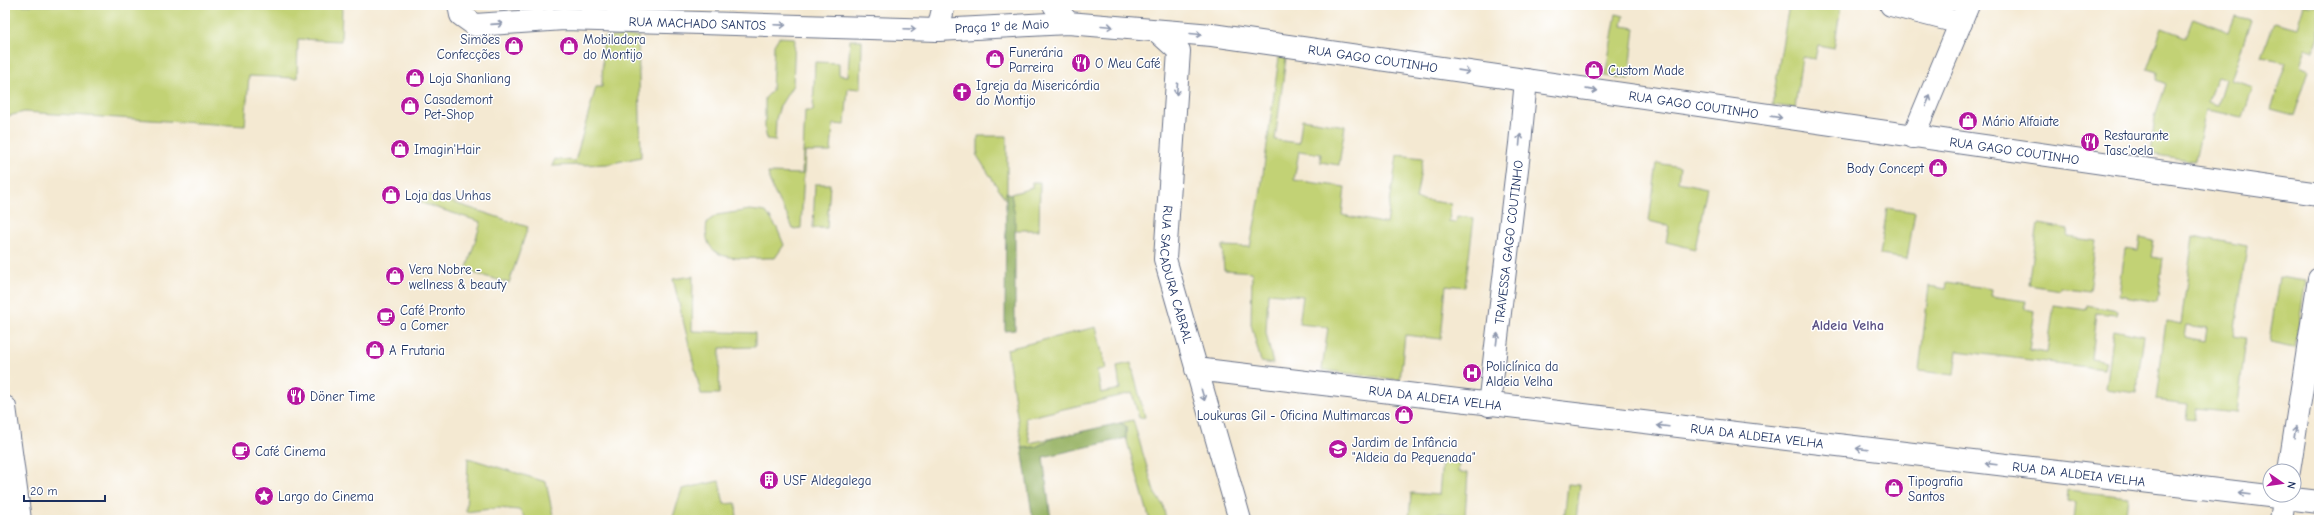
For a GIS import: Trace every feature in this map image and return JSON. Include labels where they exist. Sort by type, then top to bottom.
[{"type":"street","name":"Praça 1º de Maio","points":[[944,5],[938,30],[1068,23]]},
{"type":"street","name":"Praça 1º de Maio","points":[[1054,5],[1068,23]]},
{"type":"street","points":[[1891,5],[1964,14],[1913,137]]},
{"type":"street","name":"RUA MACHADO SANTOS","points":[[460,10],[475,25],[564,20],[938,30]]},
{"type":"street","name":"RUA GAGO COUTINHO","points":[[1068,23],[1273,43],[1913,137],[2319,194]]},
{"type":"street","name":"RUA SACADURA CABRAL","points":[[1157,31],[1179,51],[1165,259],[1240,520]]},
{"type":"street","name":"TRAVESSA GAGO COUTINHO","points":[[1489,405],[1520,144],[1526,80]]},
{"type":"street","points":[[2289,463],[2319,279]]},
{"type":"street","name":"RUA DA ALDEIA VELHA","points":[[1196,369],[1489,405],[2262,494]]},
{"type":"street","points":[[5,407],[20,520]]},
{"type":"street","name":"RUA DA ALDEIA VELHA","points":[[2302,500],[2319,502]]},
{"type":"street","points":[[2281,520],[2283,503]]},
{"type":"green space","points":[[5,5],[319,5],[342,7],[341,41],[298,39],[297,78],[249,76],[245,126],[24,112],[5,117]]},
{"type":"green space","points":[[1789,5],[1841,6],[1834,48],[1818,45],[1815,59],[1802,57],[1795,108],[1772,105]]},
{"type":"green space","points":[[2304,5],[2319,5],[2319,37],[2314,52],[2306,49],[2300,66],[2309,70],[2294,116],[2271,110],[2286,62],[2262,57],[2274,22],[2297,28]]},
{"type":"green space","points":[[1616,14],[1624,16],[1622,26],[1635,28],[1629,79],[1605,76]]},
{"type":"green space","points":[[2235,16],[2251,20],[2231,80],[2253,87],[2243,117],[2206,110],[2195,161],[2150,154],[2155,117],[2166,84],[2156,80],[2157,72],[2147,69],[2162,28],[2186,37],[2193,18],[2229,32]],"holes":[[[2216,76],[2226,79],[2218,105],[2208,102]]]},
{"type":"green space","points":[[638,36],[641,157],[608,164],[552,166],[555,159],[575,161],[596,87],[602,87],[603,37]]},
{"type":"green space","points":[[779,37],[795,38],[793,85],[780,106],[776,119],[775,141],[767,140],[765,129],[765,98],[772,91],[774,45]]},
{"type":"green space","points":[[850,40],[862,40],[861,89],[848,88],[845,125],[833,124],[831,152],[805,152],[801,228],[793,229],[787,215],[775,195],[768,173],[802,174],[805,111],[813,111],[815,62],[839,63],[839,75],[848,76]]},
{"type":"green space","points":[[1279,57],[1286,58],[1275,140],[1299,143],[1302,119],[1345,126],[1339,165],[1320,162],[1321,154],[1299,151],[1294,180],[1345,187],[1342,215],[1387,224],[1397,155],[1423,158],[1416,199],[1451,204],[1449,222],[1456,223],[1457,216],[1474,218],[1465,287],[1446,285],[1441,339],[1405,335],[1400,380],[1322,370],[1328,327],[1299,324],[1303,296],[1268,293],[1266,332],[1273,364],[1261,362],[1251,324],[1252,272],[1224,270],[1222,246],[1250,247],[1260,196]]},
{"type":"green space","points":[[978,136],[1007,136],[1007,202],[976,154],[978,154]]},
{"type":"green space","points":[[1657,163],[1680,167],[1678,182],[1707,188],[1695,249],[1666,242],[1669,226],[1649,221]]},
{"type":"green space","points":[[1032,182],[1040,182],[1039,230],[1015,230],[1011,194],[1032,188]]},
{"type":"green space","points":[[815,184],[830,184],[827,228],[813,228]]},
{"type":"green space","points":[[1006,192],[1011,194],[1015,216],[1015,330],[1005,331]]},
{"type":"green space","points":[[424,193],[528,227],[509,283],[466,271],[481,222],[421,203]]},
{"type":"green space","points":[[1887,208],[1915,212],[1907,259],[1880,255]]},
{"type":"green space","points":[[750,210],[766,212],[777,228],[784,245],[775,258],[738,258],[727,256],[718,253],[710,246],[707,236],[707,222],[717,215]]},
{"type":"green space","points":[[2038,224],[2068,229],[2067,237],[2096,241],[2089,291],[2060,287],[2060,290],[2029,285]]},
{"type":"green space","points":[[2193,236],[2247,246],[2234,336],[2246,338],[2237,413],[2196,409],[2194,420],[2186,419],[2188,404],[2156,400],[2166,321],[2181,324]],"holes":[[[2186,325],[2207,328],[2205,341],[2184,337]]]},
{"type":"green space","points":[[2140,237],[2154,240],[2151,257],[2163,259],[2157,302],[2119,295],[2125,249],[2138,251]]},
{"type":"green space","points":[[693,276],[692,331],[755,333],[755,347],[720,348],[719,394],[701,394],[673,279]]},
{"type":"green space","points":[[2279,277],[2306,281],[2295,347],[2269,342]]},
{"type":"green space","points":[[1947,282],[1992,289],[1991,296],[2026,301],[2025,309],[2035,311],[2029,350],[2047,353],[2054,305],[2086,310],[2087,305],[2117,311],[2116,315],[2096,313],[2091,358],[2106,361],[2104,369],[1957,351],[1954,375],[1919,371],[1929,286],[1946,289]]},
{"type":"green space","points":[[1096,327],[1106,369],[1097,370],[1101,393],[1120,389],[1117,366],[1131,363],[1145,417],[1139,418],[1132,393],[1025,418],[1030,443],[1053,438],[1036,447],[1022,448],[1007,349]]},
{"type":"green space","points":[[2114,330],[2144,336],[2136,393],[2106,389]]},
{"type":"green space","points":[[1133,420],[1155,494],[1163,505],[1166,520],[1150,520],[1126,438],[1126,426],[1120,423]]},
{"type":"green space","points":[[1120,423],[1126,426],[1126,438],[1043,457],[1051,520],[1033,520],[1022,448],[1036,447],[1053,438]]},
{"type":"green space","points":[[468,458],[546,482],[554,520],[527,520],[519,510],[498,508],[466,512]]},
{"type":"green space","points":[[1442,460],[1459,461],[1458,472],[1468,473],[1465,516],[1438,513],[1437,520],[1409,520],[1411,493],[1439,495]]},
{"type":"green space","points":[[719,481],[724,504],[736,503],[737,520],[672,520],[682,489]]},
{"type":"green space","points":[[1568,484],[1580,485],[1576,520],[1564,520]]},
{"type":"green space","points":[[2068,490],[2128,497],[2125,520],[2074,520],[2076,503],[2067,501]]},
{"type":"place","name":"Simões Confecções","points":[[514,46]]},
{"type":"place","name":"Mobiladora do Montijo","points":[[569,46]]},
{"type":"place","name":"Funerária Parreira","points":[[995,59]]},
{"type":"place","name":"O Meu Café","points":[[1081,63]]},
{"type":"place","name":"Custom Made","points":[[1594,70]]},
{"type":"place","name":"Loja Shanliang","points":[[415,78]]},
{"type":"place","name":"Igreja da Misericórdia do Montijo","points":[[962,92]]},
{"type":"place","name":"Casademont Pet-Shop","points":[[410,106]]},
{"type":"place","name":"Mário Alfaiate","points":[[1968,121]]},
{"type":"place","name":"Restaurante Tasc'oela","points":[[2090,142]]},
{"type":"place","name":"Imagin'Hair","points":[[400,149]]},
{"type":"place","name":"Body Concept","points":[[1938,168]]},
{"type":"place","name":"Loja das Unhas","points":[[391,195]]},
{"type":"place","name":"Vera Nobre - wellness & beauty","points":[[395,276]]},
{"type":"place","name":"Café Pronto a Comer","points":[[386,317]]},
{"type":"place","name":"A Frutaria","points":[[375,350]]},
{"type":"place","name":"Policlínica da Aldeia Velha","points":[[1472,373]]},
{"type":"place","name":"Döner Time","points":[[296,396]]},
{"type":"place","name":"Loukuras Gil - Oficina Multimarcas","points":[[1404,415]]},
{"type":"place","name":"Jardim de Infância \"Aldeia da Pequenada\"","points":[[1338,449]]},
{"type":"place","name":"Café Cinema","points":[[241,451]]},
{"type":"place","name":"USF Aldegalega","points":[[769,480]]},
{"type":"place","name":"Tipografia Santos","points":[[1894,488]]},
{"type":"place","name":"Largo do Cinema","points":[[264,496]]},
{"type":"district","name":"Aldeia Velha","points":[[1848,325]]}]
